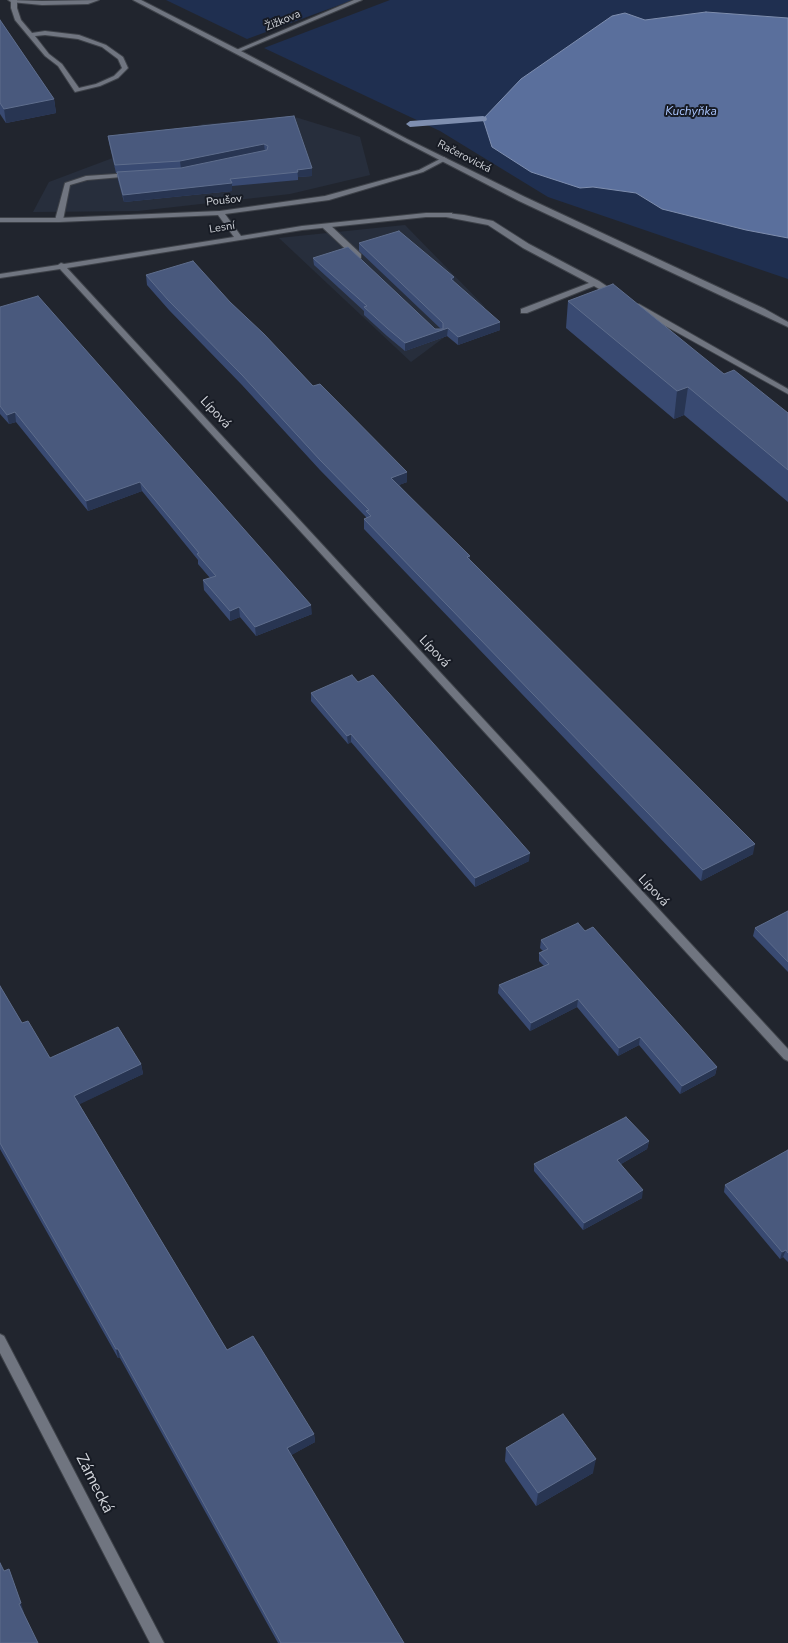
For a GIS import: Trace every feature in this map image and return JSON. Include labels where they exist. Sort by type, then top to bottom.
[{"type":"street","points":[[30,35],[45,33],[79,37],[104,46],[121,58],[124,68],[116,77],[98,85],[77,90],[60,65],[47,55],[30,35],[18,20],[12,0],[42,3],[88,2],[96,0]]},
{"type":"street","name":"Račerovická","points":[[136,0],[237,50],[522,199],[762,311],[788,325]]},
{"type":"street","name":"Žižkova","points":[[237,50],[359,0]]},
{"type":"street","name":"Poušov","points":[[0,220],[59,220],[220,213],[326,198],[420,171],[444,159]]},
{"type":"street","points":[[59,220],[67,184],[86,178],[141,174]]},
{"type":"street","points":[[220,213],[238,237]]},
{"type":"street","name":"Lesní","points":[[0,276],[238,237],[426,216],[464,216],[490,223],[526,246],[596,283],[788,392]]},
{"type":"street","points":[[326,226],[366,263]]},
{"type":"street","name":"Lípová","points":[[62,265],[788,1056]]},
{"type":"street","points":[[524,311],[596,283]]},
{"type":"street","name":"Zámecká","points":[[0,1340],[157,1643]]},
{"type":"shaded area","points":[[166,0],[353,0],[247,39]]},
{"type":"shaded area","points":[[390,0],[788,0],[788,18],[706,12],[645,20],[625,13],[580,188],[593,187],[636,193],[662,209],[746,230],[788,238],[788,279],[548,197],[440,131],[264,48]]},
{"type":"shaded area","points":[[295,117],[360,137],[370,175],[290,194],[138,211],[33,212],[49,182],[203,124]]},
{"type":"shaded area","points":[[405,225],[485,307],[411,362],[279,238]]},
{"type":"water","name":"Kuchyňka","points":[[706,12],[788,18],[788,238],[746,230],[662,209],[636,193],[593,187],[580,188],[531,172],[492,147],[483,119],[521,79],[612,16],[625,13],[645,20]]},
{"type":"building","points":[[0,20],[54,99],[4,109],[0,103]]},
{"type":"building","points":[[294,116],[312,168],[297,170],[298,172],[230,179],[232,183],[123,195],[117,172],[181,168],[267,150],[268,146],[264,144],[180,161],[115,165],[108,136]]},
{"type":"building","points":[[399,231],[454,277],[451,279],[500,322],[458,337],[448,328],[405,343],[364,307],[367,306],[313,258],[348,247],[435,329],[443,329],[443,323],[359,243]]},
{"type":"building","points":[[193,261],[230,302],[264,334],[313,386],[320,384],[407,472],[391,478],[470,556],[467,557],[755,844],[703,870],[364,519],[371,516],[366,511],[369,510],[320,460],[242,375],[168,300],[146,275]]},
{"type":"building","points":[[613,284],[724,374],[734,370],[788,413],[788,470],[688,387],[677,391],[568,301]]},
{"type":"building","points":[[38,296],[311,605],[255,627],[239,607],[230,611],[203,580],[216,576],[197,554],[199,553],[140,482],[86,501],[15,412],[7,415],[0,406],[0,307]]},
{"type":"building","points":[[352,675],[358,682],[373,675],[530,853],[475,878],[351,734],[347,736],[311,693]]},
{"type":"building","points":[[788,911],[788,962],[755,928]]},
{"type":"building","points":[[578,923],[585,931],[593,927],[717,1067],[682,1086],[640,1037],[619,1048],[578,999],[531,1023],[499,985],[549,964],[539,953],[548,949],[541,940]]},
{"type":"building","points":[[0,986],[22,1023],[28,1021],[50,1058],[118,1027],[141,1064],[74,1096],[227,1350],[253,1336],[314,1434],[287,1448],[404,1643],[281,1643],[118,1349],[116,1349],[0,1143]]},
{"type":"building","points":[[626,1117],[649,1141],[617,1160],[643,1190],[584,1223],[534,1164]]},
{"type":"building","points":[[788,1150],[788,1253],[786,1250],[782,1252],[725,1185]]},
{"type":"building","points":[[563,1414],[596,1459],[538,1493],[506,1448]]},
{"type":"building","points":[[0,1563],[4,1571],[9,1569],[21,1603],[19,1604],[38,1643],[0,1643]]},
{"type":"waterway","points":[[410,124],[483,119]]}]
